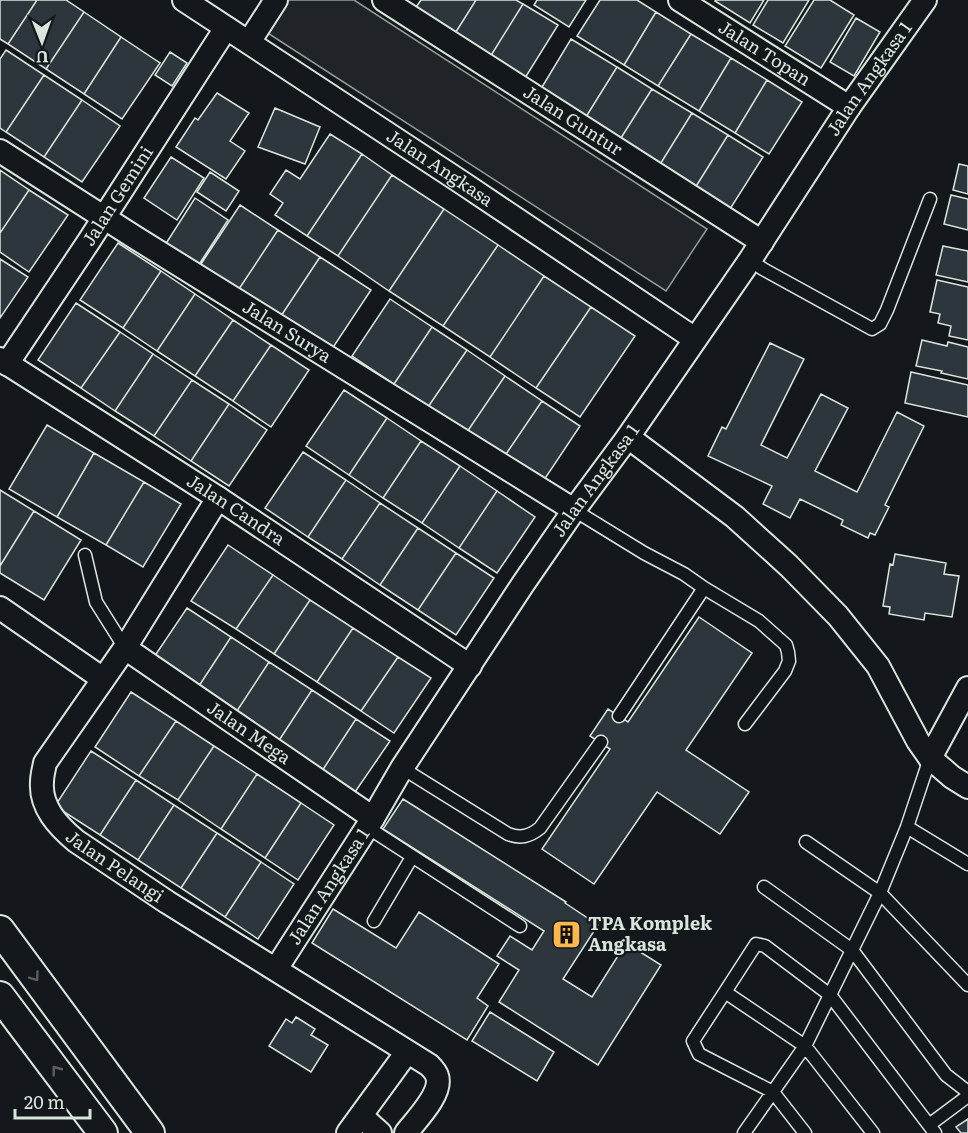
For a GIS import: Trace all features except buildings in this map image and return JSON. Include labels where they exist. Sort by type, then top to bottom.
[{"type":"street","name":"Jalan Angkasa","points":[[184,0],[695,339]]},
{"type":"street","points":[[249,42],[276,0]]},
{"type":"street","name":"Jalan Guntur","points":[[384,0],[756,251]]},
{"type":"street","name":"Jalan Topan","points":[[680,0],[849,107]]},
{"type":"street","name":"Jalan Angkasa 1","points":[[276,969],[402,768],[574,510],[628,437],[756,251],[849,107],[925,0]]},
{"type":"street","name":"Jalan Gemini","points":[[3,362],[104,217],[226,28]]},
{"type":"street","name":"Jalan Surya","points":[[0,151],[574,510]]},
{"type":"street","name":"Jalan Candra","points":[[3,362],[218,498],[470,666]]},
{"type":"street","points":[[628,437],[735,517],[789,566],[838,616],[878,666],[918,741],[930,758],[968,787]]},
{"type":"street","name":"Jalan Pelangi","points":[[218,498],[125,648],[45,763],[42,783],[44,801],[52,817],[66,833],[94,853],[167,902],[429,1065],[438,1078],[438,1087],[434,1097],[406,1133]]},
{"type":"street","points":[[0,608],[103,679]]},
{"type":"street","name":"Jalan Mega","points":[[125,648],[370,822]]},
{"type":"street","points":[[930,758],[968,688]]},
{"type":"street","points":[[0,930],[150,1133]]},
{"type":"street","points":[[0,996],[104,1133]]},
{"type":"street","points":[[380,1133],[355,1125],[406,1052]]},
{"type":"lane","points":[[756,251],[763,269],[872,329],[880,324],[887,310],[930,199]]},
{"type":"lane","points":[[574,510],[759,621],[786,645],[789,661],[784,671],[745,724]]},
{"type":"lane","points":[[85,555],[96,602],[125,648]]},
{"type":"lane","points":[[619,716],[704,588]]},
{"type":"lane","points":[[402,768],[508,834],[524,837],[540,828],[601,742]]},
{"type":"lane","points":[[744,1133],[805,1046],[880,893],[907,827],[930,758]]},
{"type":"lane","points":[[370,822],[412,857],[520,926]]},
{"type":"lane","points":[[907,827],[968,864]]},
{"type":"lane","points":[[806,842],[880,893],[968,986]]},
{"type":"lane","points":[[374,921],[412,857]]},
{"type":"lane","points":[[764,887],[852,950],[946,1075],[968,1094],[932,1129],[830,995],[765,946],[756,945],[693,1041],[699,1054],[773,1092],[806,1133]]},
{"type":"lane","points":[[725,992],[805,1046],[873,1133]]},
{"type":"shaded area","points":[[283,0],[354,0],[707,229],[666,291],[263,30]]},
{"type":"place","name":"TPA Komplek Angkasa","points":[[567,934]]}]
